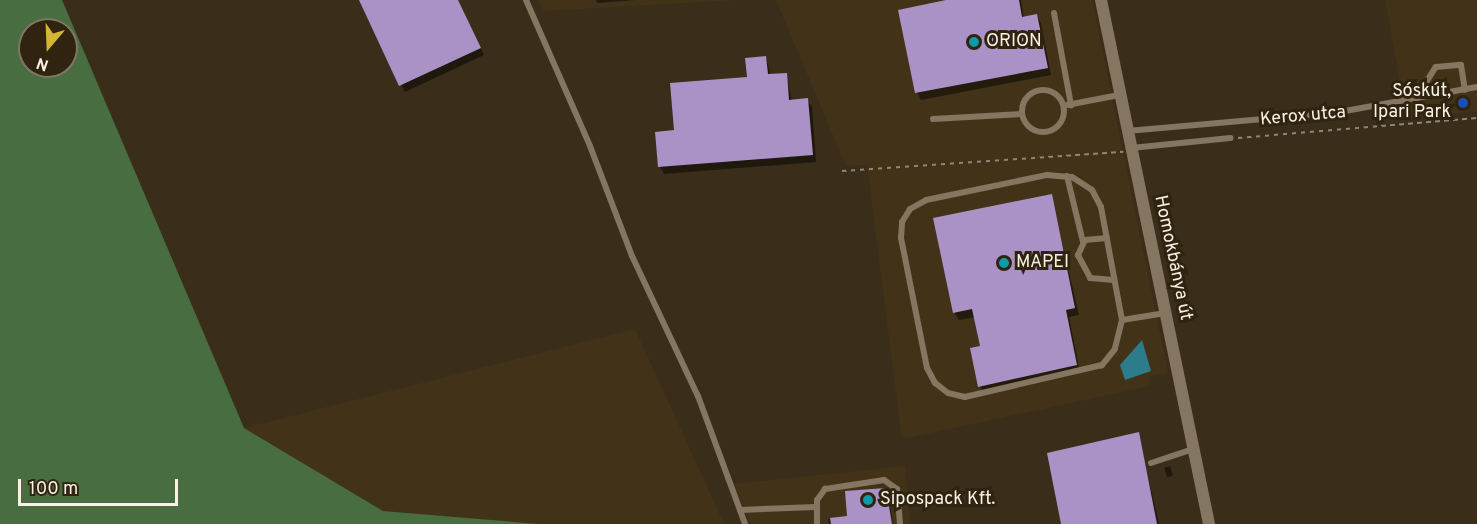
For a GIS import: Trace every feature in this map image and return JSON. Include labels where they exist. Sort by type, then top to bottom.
[{"type":"street","name":"Homokbánya út","points":[[1101,0],[1126,131],[1209,524]]},
{"type":"lane","points":[[526,0],[590,146],[632,256],[698,396],[745,524]]},
{"type":"lane","points":[[1054,12],[1067,105],[1063,119],[1049,132],[1029,128],[1022,114],[1026,98],[1038,90],[1051,91],[1067,105]]},
{"type":"lane","points":[[1415,100],[1436,68],[1461,65],[1465,90]]},
{"type":"lane","points":[[1126,131],[1334,113],[1477,87]]},
{"type":"lane","points":[[1067,105],[1119,95]]},
{"type":"lane","points":[[933,119],[1022,114]]},
{"type":"lane","points":[[1131,150],[1232,138]]},
{"type":"lane","points":[[1047,175],[1067,176],[1085,184],[1097,197],[1107,238],[1122,320],[1110,356],[1089,370],[965,397],[940,388],[927,368],[901,238],[905,214],[926,200],[1047,175]]},
{"type":"lane","points":[[1067,176],[1083,242],[1078,255],[1084,273],[1097,280],[1114,280]]},
{"type":"lane","points":[[1083,242],[1107,238]]},
{"type":"lane","points":[[1122,320],[1165,313]]},
{"type":"lane","points":[[1151,463],[1193,449]]},
{"type":"lane","points":[[817,524],[816,507],[820,494],[830,486],[884,480],[897,489],[900,524]]},
{"type":"lane","points":[[740,510],[816,507]]},
{"type":"path","name":"Kerox utca","points":[[1232,138],[1477,118]]},
{"type":"path","points":[[843,171],[1131,150]]},
{"type":"shaded area","points":[[538,0],[737,0],[544,11]]},
{"type":"shaded area","points":[[776,0],[1092,0],[1168,373],[1148,377],[1150,386],[902,439],[867,165],[846,166]]},
{"type":"shaded area","points":[[1385,0],[1477,0],[1477,111],[1407,118]]},
{"type":"shaded area","points":[[635,329],[724,524],[539,524],[383,511],[244,428]]},
{"type":"shaded area","points":[[905,466],[910,524],[750,524],[734,484]]},
{"type":"green space","points":[[0,0],[62,0],[70,18],[18,18],[18,78],[78,78],[78,38],[244,428],[383,511],[539,524],[0,524]]},
{"type":"water","points":[[1142,340],[1151,371],[1125,380],[1120,365]]},
{"type":"building","points":[[359,0],[458,0],[481,48],[399,86]]},
{"type":"building","name":"ORION","points":[[946,0],[1019,0],[1022,17],[1037,14],[1048,68],[915,93],[898,10]]},
{"type":"building","points":[[766,56],[768,74],[787,73],[789,100],[808,98],[813,155],[658,167],[655,132],[674,130],[670,83],[747,77],[745,58]]},
{"type":"building","name":"MAPEI","points":[[1052,194],[1075,308],[1066,310],[1077,365],[978,387],[970,348],[980,346],[972,309],[953,313],[933,218]]},
{"type":"building","points":[[1139,432],[1157,524],[1061,524],[1047,453]]},
{"type":"building","name":"Sipospack Kft.","points":[[886,488],[892,524],[831,524],[830,518],[847,516],[845,491]]},
{"type":"place","name":"ORION","points":[[974,42]]},
{"type":"place","name":"Sóskút, Ipari Park","points":[[1463,103]]},
{"type":"place","name":"MAPEI","points":[[1004,263]]},
{"type":"place","name":"Sipospack Kft.","points":[[868,500]]}]
